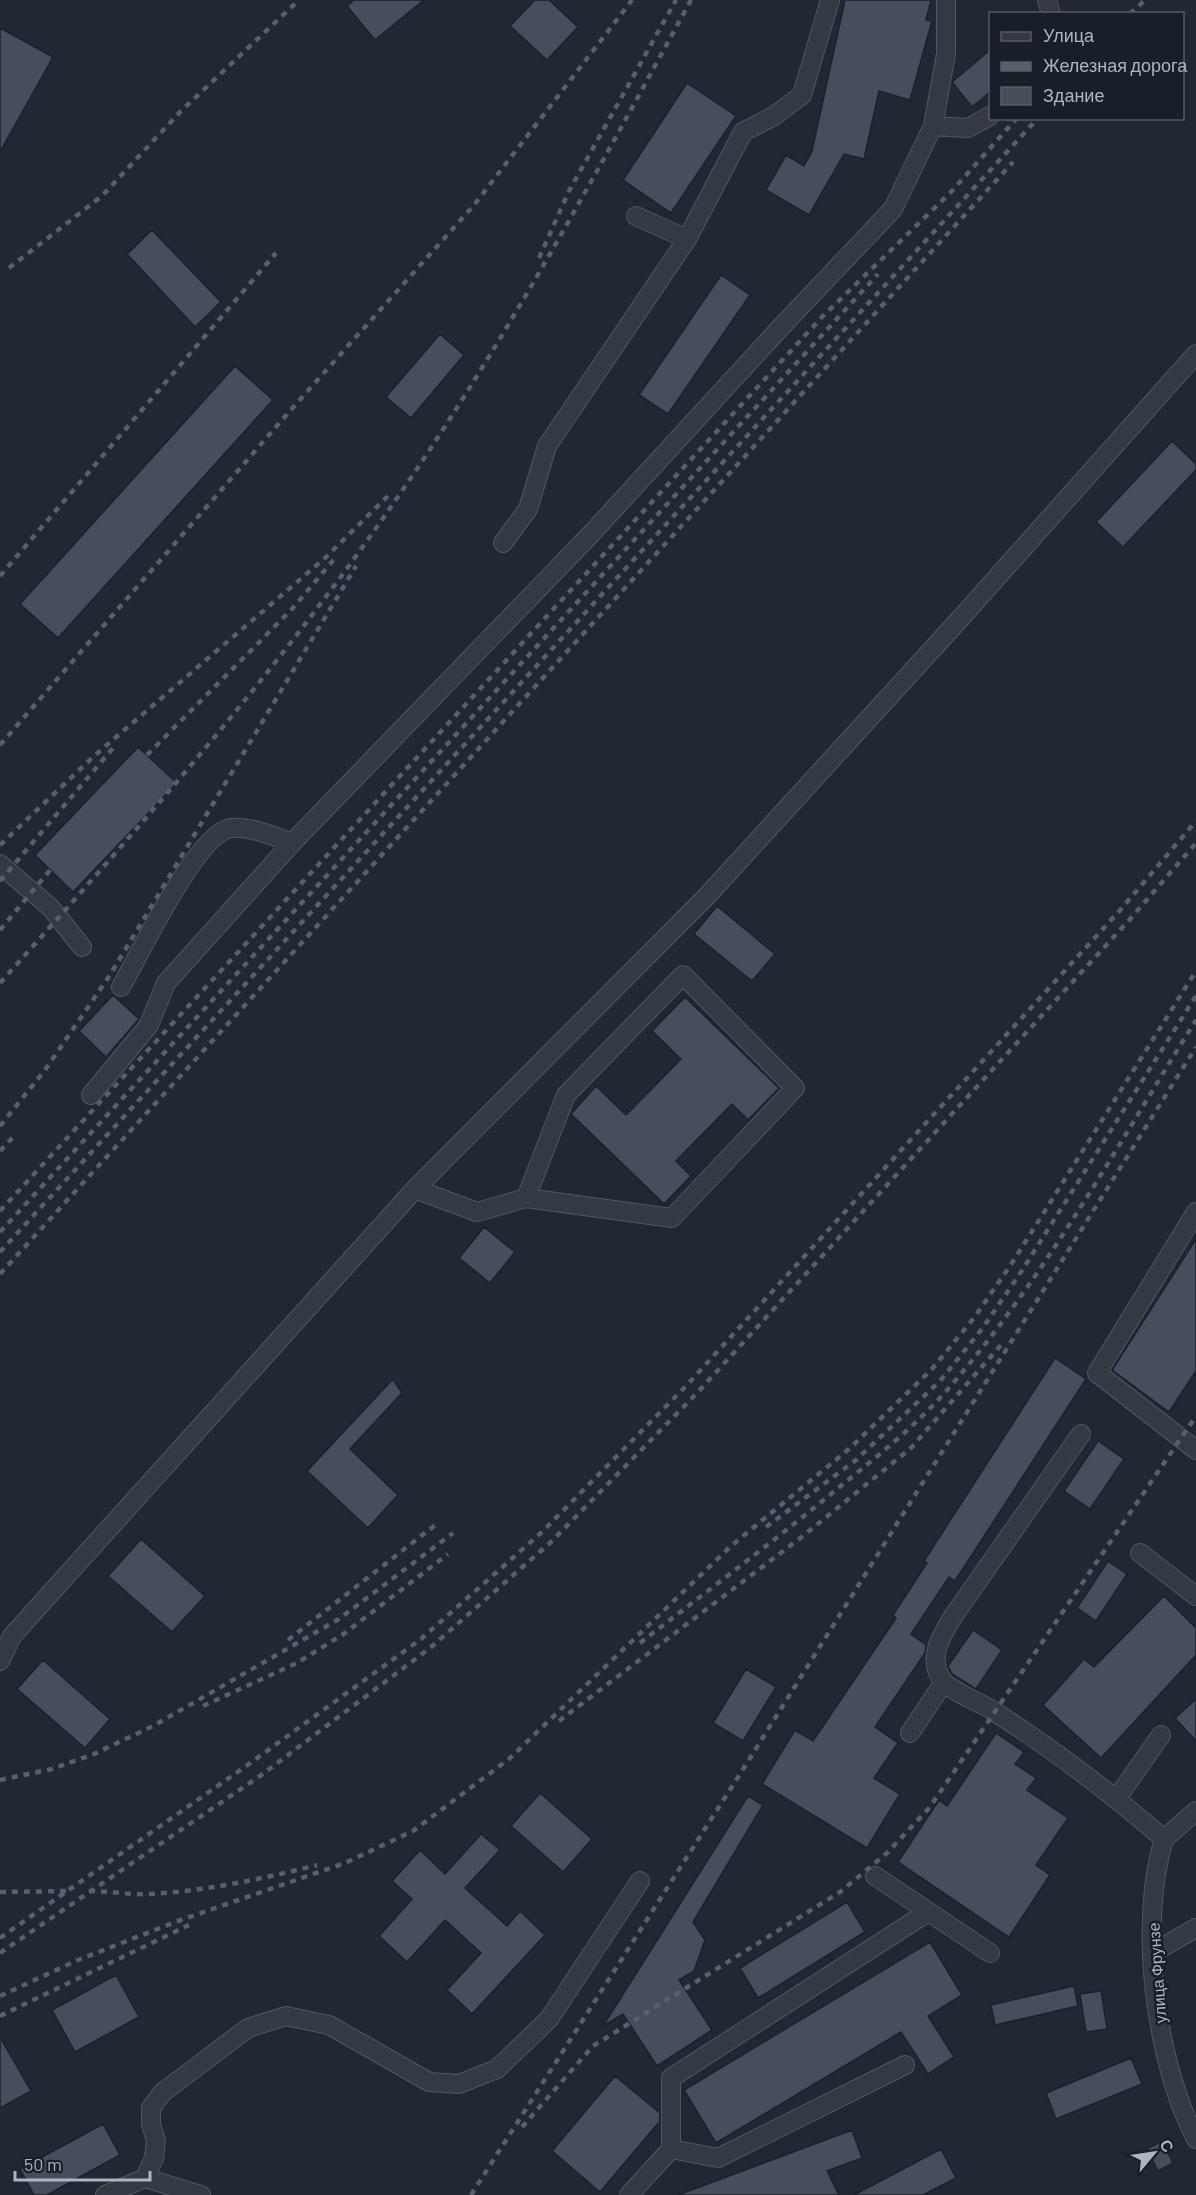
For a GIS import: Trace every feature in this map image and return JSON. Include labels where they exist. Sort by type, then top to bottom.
[{"type":"street","points":[[502,543],[528,509],[547,446],[687,239],[743,132],[774,116],[802,95],[830,0]]},
{"type":"street","points":[[91,1095],[149,1025],[166,983],[292,843],[591,534],[893,209],[933,126],[946,54],[946,0]]},
{"type":"street","points":[[933,126],[968,128],[989,117]]},
{"type":"street","points":[[636,216],[687,239]]},
{"type":"street","points":[[0,1660],[12,1636],[415,1190],[706,897],[959,620],[1196,354]]},
{"type":"street","points":[[121,987],[174,894],[208,841],[227,828],[257,831],[292,843]]},
{"type":"street","points":[[0,864],[51,908],[82,947]]},
{"type":"street","points":[[415,1190],[477,1212],[526,1198],[672,1218],[795,1088],[683,975],[566,1095],[526,1198]]},
{"type":"street","points":[[1196,1212],[1097,1373],[1196,1450]]},
{"type":"street","points":[[1081,1434],[938,1640],[935,1663],[944,1682],[995,1711],[1117,1798],[1164,1839],[1196,1811]]},
{"type":"street","points":[[1140,1553],[1196,1596]]},
{"type":"street","points":[[910,1733],[944,1682]]},
{"type":"street","points":[[1117,1798],[1161,1735]]},
{"type":"street","name":"улица Фрунзе","points":[[1164,1839],[1155,1869],[1152,1905],[1156,2012],[1170,2072],[1196,2139]]},
{"type":"street","points":[[875,1876],[990,1953]]},
{"type":"street","points":[[145,2178],[154,2158],[156,2141],[151,2124],[151,2108],[162,2093],[248,2028],[286,2016],[329,2025],[429,2082],[459,2084],[497,2069],[549,2019],[640,1881]]},
{"type":"street","points":[[629,2195],[671,2149],[671,2078],[928,1912]]},
{"type":"street","points":[[1154,1952],[1196,1928]]},
{"type":"street","points":[[671,2149],[718,2158],[905,2065]]},
{"type":"street","points":[[105,2195],[145,2178],[201,2195]]},
{"type":"building","points":[[354,0],[424,0],[375,40],[347,6]]},
{"type":"building","points":[[535,0],[549,0],[578,27],[547,60],[510,26]]},
{"type":"building","points":[[845,0],[931,0],[926,20],[932,21],[910,100],[879,91],[864,159],[844,154],[809,215],[766,190],[786,155],[804,166],[812,151]]},
{"type":"building","points":[[0,28],[53,57],[0,152]]},
{"type":"building","points":[[989,51],[989,93],[972,107],[952,82]]},
{"type":"building","points":[[687,83],[736,116],[671,213],[623,180]]},
{"type":"building","points":[[152,230],[221,302],[195,327],[127,254]]},
{"type":"building","points":[[721,275],[750,295],[668,414],[639,395]]},
{"type":"building","points":[[440,334],[464,355],[411,418],[386,397]]},
{"type":"building","points":[[235,366],[273,400],[58,638],[20,604]]},
{"type":"building","points":[[1172,441],[1196,464],[1196,470],[1123,547],[1096,522]]},
{"type":"building","points":[[138,747],[177,783],[73,892],[35,855]]},
{"type":"building","points":[[717,906],[775,954],[752,981],[694,934]]},
{"type":"building","points":[[113,995],[139,1019],[106,1057],[79,1031]]},
{"type":"building","points":[[685,997],[779,1088],[748,1120],[732,1104],[676,1161],[691,1176],[664,1204],[571,1114],[596,1086],[626,1115],[681,1059],[652,1031]]},
{"type":"building","points":[[484,1227],[515,1252],[490,1283],[459,1258]]},
{"type":"building","points":[[1196,1239],[1196,1371],[1169,1412],[1112,1370]]},
{"type":"building","points":[[1055,1358],[1086,1379],[955,1581],[949,1577],[911,1634],[926,1645],[925,1653],[875,1727],[898,1743],[874,1778],[900,1794],[867,1848],[762,1784],[795,1730],[813,1741],[896,1618],[893,1615],[927,1563],[924,1561]]},
{"type":"building","points":[[393,1379],[402,1393],[350,1449],[398,1495],[368,1528],[307,1471]]},
{"type":"building","points":[[1098,1441],[1124,1459],[1090,1509],[1064,1491]]},
{"type":"building","points":[[141,1539],[205,1596],[172,1632],[108,1576]]},
{"type":"building","points":[[1108,1561],[1127,1574],[1096,1621],[1077,1608]]},
{"type":"building","points":[[1164,1596],[1196,1628],[1196,1655],[1101,1758],[1043,1705],[1084,1659],[1094,1667]]},
{"type":"building","points":[[973,1630],[1002,1650],[976,1689],[952,1674],[948,1666]]},
{"type":"building","points":[[43,1660],[110,1719],[85,1748],[17,1689]]},
{"type":"building","points":[[746,1669],[776,1687],[743,1741],[713,1723]]},
{"type":"building","points":[[1196,1699],[1196,1741],[1175,1718]]},
{"type":"building","points":[[996,1733],[1024,1752],[1015,1764],[1036,1778],[1027,1790],[1068,1818],[1036,1865],[1050,1875],[1009,1937],[898,1862],[939,1800],[947,1806]]},
{"type":"building","points":[[540,1793],[592,1839],[563,1872],[511,1826]]},
{"type":"building","points":[[748,1796],[763,1805],[693,1922],[705,1940],[694,1971],[679,1980],[712,2030],[657,2066],[623,2014],[603,2026]]},
{"type":"building","points":[[481,1834],[500,1850],[465,1888],[507,1926],[520,1911],[545,1935],[472,2014],[447,1990],[481,1953],[445,1920],[407,1962],[379,1936],[412,1899],[392,1881],[420,1850],[445,1874]]},
{"type":"building","points":[[847,1902],[865,1932],[758,1998],[740,1968]]},
{"type":"building","points":[[930,1942],[962,1995],[928,2016],[954,2057],[928,2074],[901,2032],[716,2143],[684,2090]]},
{"type":"building","points":[[116,1975],[139,2017],[75,2052],[52,2010]]},
{"type":"building","points":[[1074,1986],[1078,2006],[995,2025],[991,2005]]},
{"type":"building","points":[[1101,1991],[1107,2029],[1086,2032],[1080,1994]]},
{"type":"building","points":[[0,2037],[31,2091],[0,2108]]},
{"type":"building","points":[[1131,2058],[1142,2084],[1056,2119],[1046,2093]]},
{"type":"building","points":[[615,2076],[660,2113],[660,2121],[600,2192],[552,2151]]},
{"type":"building","points":[[103,2124],[120,2155],[47,2195],[34,2195],[20,2169]]},
{"type":"building","points":[[852,2130],[862,2158],[827,2171],[839,2195],[678,2195]]},
{"type":"building","points":[[1162,2141],[1173,2163],[1158,2171],[1147,2149]]},
{"type":"building","points":[[941,2149],[956,2178],[923,2195],[854,2195]]},
{"type":"railway","points":[[9,268],[102,196],[181,111],[299,0]]},
{"type":"railway","points":[[0,745],[288,413],[474,205],[632,0]]},
{"type":"railway","points":[[539,258],[569,191],[676,0]]},
{"type":"railway","points":[[0,983],[104,866],[255,688],[303,627],[395,501],[436,441],[513,317],[586,191],[691,0]]},
{"type":"railway","points":[[1132,12],[1145,0]]},
{"type":"railway","points":[[0,1211],[821,318],[951,192],[1015,120]]},
{"type":"railway","points":[[0,1252],[1036,120]]},
{"type":"railway","points":[[0,1274],[1013,162]]},
{"type":"railway","points":[[0,576],[276,253]]},
{"type":"railway","points":[[0,1232],[878,274]]},
{"type":"railway","points":[[0,845],[94,756],[325,558],[388,496]]},
{"type":"railway","points":[[147,755],[292,609],[336,557]]},
{"type":"railway","points":[[0,1126],[45,1070],[110,975],[356,566]]},
{"type":"railway","points":[[0,881],[113,748]]},
{"type":"railway","points":[[0,1938],[249,1764],[421,1639],[542,1532],[687,1385],[1122,908],[1196,821]]},
{"type":"railway","points":[[0,1953],[260,1776],[430,1648],[551,1542],[697,1393],[1131,918],[1196,843]]},
{"type":"railway","points":[[0,930],[50,870]]},
{"type":"railway","points":[[0,1996],[78,1960],[178,1921],[345,1863],[413,1831],[509,1759],[731,1546],[849,1449],[932,1369],[974,1318],[1012,1263],[1196,971]]},
{"type":"railway","points":[[766,1527],[856,1460],[940,1381],[982,1329],[1021,1272],[1196,996]]},
{"type":"railway","points":[[640,1643],[866,1466],[948,1389],[1017,1302],[1049,1256],[1196,1020]]},
{"type":"railway","points":[[471,2195],[740,1774],[1196,1047]]},
{"type":"railway","points":[[0,1151],[15,1135]]},
{"type":"railway","points":[[559,1721],[803,1536],[911,1448],[1001,1345]]},
{"type":"railway","points":[[522,2127],[593,2046],[840,1892],[887,1853],[930,1807],[1196,1416]]},
{"type":"railway","points":[[288,1640],[439,1522]]},
{"type":"railway","points":[[0,1780],[52,1769],[94,1754],[153,1726],[339,1619],[453,1533]]},
{"type":"railway","points":[[203,1706],[297,1663],[345,1633],[448,1554]]},
{"type":"railway","points":[[89,1891],[142,1894],[192,1890],[255,1880],[317,1865]]},
{"type":"railway","points":[[0,1892],[68,1891]]},
{"type":"railway","points":[[0,2016],[189,1925]]}]
